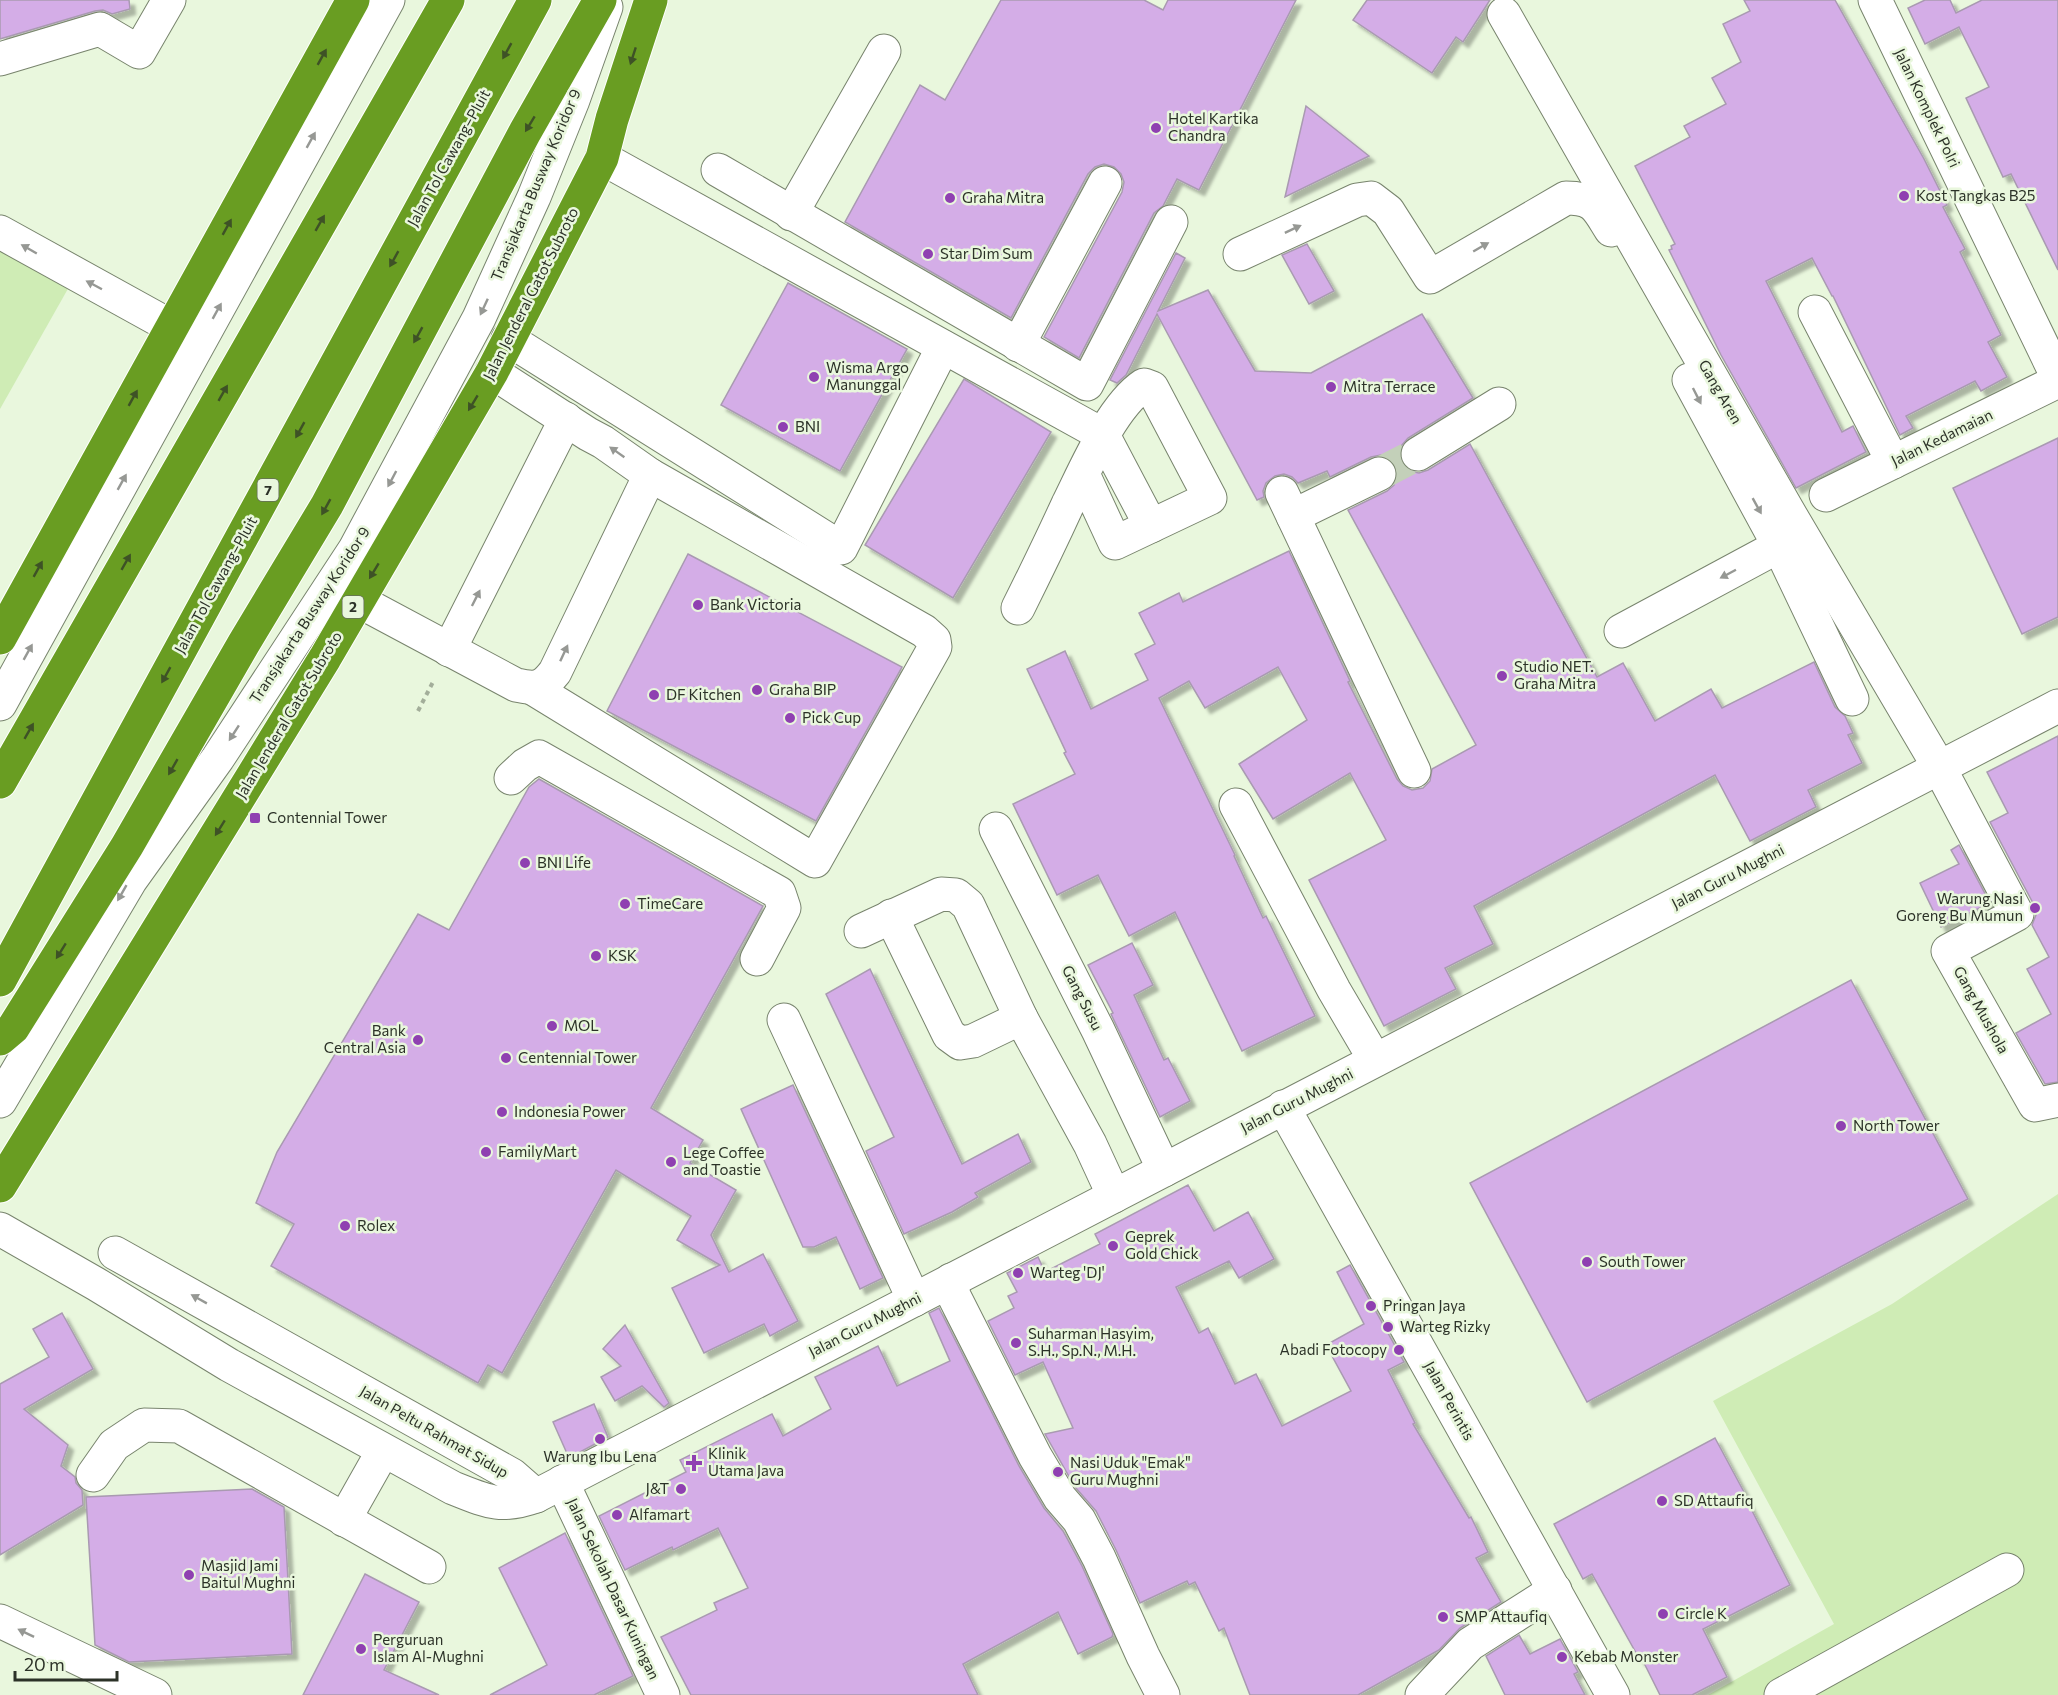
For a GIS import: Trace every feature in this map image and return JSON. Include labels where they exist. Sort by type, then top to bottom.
[{"type":"highway","points":[[0,638],[353,0]]},
{"type":"highway","points":[[0,782],[448,0]]},
{"type":"highway","name":"Jalan Tol Cawang–Pluit","points":[[0,980],[535,0]]},
{"type":"highway","points":[[0,1039],[13,1028],[127,846],[327,505],[525,132],[600,0]]},
{"type":"highway","name":"Jalan Jenderal Gatot Subroto","points":[[0,1186],[325,658],[492,372],[602,158],[612,119],[651,0]]},
{"type":"street","points":[[0,59],[100,29],[139,52],[169,0]]},
{"type":"street","points":[[0,704],[388,0]]},
{"type":"street","name":"Transjakarta Busway Koridor 9","points":[[0,1101],[130,881],[218,758],[355,549],[488,297],[534,197],[573,100],[609,0]]},
{"type":"street","name":"Jalan Komplek Polri","points":[[1875,0],[2058,379]]},
{"type":"street","name":"Gang Aren","points":[[1504,14],[1788,511],[1939,767]]},
{"type":"street","points":[[791,214],[884,51]]},
{"type":"street","points":[[602,158],[1103,435],[1150,526]]},
{"type":"street","points":[[718,170],[1087,384],[1171,222]]},
{"type":"street","points":[[1018,345],[1105,183]]},
{"type":"street","points":[[1240,254],[1357,200],[1371,198],[1388,211],[1430,277],[1566,198],[1582,198],[1593,204],[1612,232],[1655,317],[1779,546],[1852,699]]},
{"type":"street","points":[[0,232],[172,327]]},
{"type":"street","points":[[1815,312],[1893,462]]},
{"type":"street","points":[[508,339],[841,548],[943,346]]},
{"type":"street","points":[[357,600],[516,685],[534,689],[815,861],[935,647],[934,640],[924,631],[650,475],[603,442],[588,435],[492,372]]},
{"type":"street","name":"Jalan Kedamaian","points":[[1826,495],[2058,379]]},
{"type":"street","points":[[1018,608],[1083,474],[1103,435],[1134,391],[1144,385],[1152,388],[1210,498],[1115,543],[1083,474]]},
{"type":"street","points":[[1418,454],[1499,404]]},
{"type":"street","points":[[449,650],[566,420]]},
{"type":"street","points":[[1379,474],[1288,504],[1413,771]]},
{"type":"street","points":[[534,689],[548,682],[555,672],[650,475]]},
{"type":"street","points":[[1621,631],[1779,546]]},
{"type":"street","name":"Jalan Guru Mughni","points":[[549,1489],[2058,706]]},
{"type":"street","points":[[511,778],[525,765],[539,757],[779,894],[784,908],[757,958]]},
{"type":"street","name":"Gang Mushola","points":[[1939,767],[2017,914],[1948,951],[2035,1105],[2058,1100]]},
{"type":"street","points":[[1236,804],[1334,990],[1375,1060]]},
{"type":"street","name":"Gang Susu","points":[[996,828],[1098,1030],[1164,1170]]},
{"type":"street","points":[[861,931],[941,894],[956,896],[968,905],[1021,1018],[1090,1144],[1114,1196]]},
{"type":"street","points":[[891,916],[949,1035],[960,1043],[973,1041],[1021,1018]]},
{"type":"street","points":[[784,1020],[914,1300]]},
{"type":"street","name":"Jalan Perintis","points":[[1283,1107],[1613,1695]]},
{"type":"street","name":"Jalan Peltu Rahmat Sidup","points":[[0,1229],[230,1365],[453,1488],[488,1502],[517,1503],[549,1489]]},
{"type":"street","name":"Jalan Peltu Rahmat Sidup","points":[[115,1253],[512,1475],[549,1489]]},
{"type":"street","points":[[951,1280],[954,1296],[1035,1456],[1060,1498],[1079,1520],[1099,1558],[1163,1695]]},
{"type":"street","points":[[230,1365],[250,1328]]},
{"type":"street","points":[[93,1475],[114,1445],[144,1425],[179,1426],[429,1567]]},
{"type":"street","points":[[344,1520],[383,1451]]},
{"type":"street","name":"Jalan Sekolah Dasar Kuningan","points":[[549,1489],[663,1695]]},
{"type":"street","points":[[1781,1695],[2007,1570]]},
{"type":"street","points":[[1422,1695],[1470,1644],[1555,1590]]},
{"type":"street","points":[[0,1621],[154,1695]]},
{"type":"path","points":[[418,711],[435,680]]},
{"type":"green space","points":[[0,224],[78,271],[0,409]]},
{"type":"green space","points":[[2058,1194],[2058,1695],[1708,1695],[1834,1624],[1713,1401],[1892,1304]]},
{"type":"building","points":[[0,0],[129,0],[130,9],[112,14],[103,10],[95,11],[0,39]]},
{"type":"building","points":[[1001,0],[1144,0],[1163,10],[1168,0],[1296,0],[1199,190],[1177,179],[1163,206],[1154,213],[1079,358],[1044,337],[1122,192],[1124,182],[1121,174],[1114,167],[1104,164],[1095,167],[1088,174],[1011,318],[845,222],[920,85],[945,100]]},
{"type":"building","points":[[1367,0],[1490,0],[1463,42],[1456,37],[1432,73],[1353,20]]},
{"type":"building","points":[[1744,0],[1835,0],[1924,159],[1947,205],[1943,207],[1965,249],[1960,252],[2001,335],[1988,342],[2007,377],[1981,391],[1975,381],[1906,416],[1913,428],[1900,435],[1833,296],[1812,258],[1766,281],[1842,432],[1853,426],[1866,452],[1796,488],[1721,355],[1669,250],[1675,244],[1635,166],[1690,137],[1684,126],[1726,104],[1712,78],[1741,62],[1723,24],[1750,11]]},
{"type":"building","points":[[1925,0],[1950,0],[1956,13],[1982,0],[2058,0],[2058,270],[2011,174],[2003,177],[1966,98],[1989,87],[1959,27],[1925,44],[1908,8]]},
{"type":"building","points":[[1306,106],[1369,156],[1285,197]]},
{"type":"building","points":[[1307,244],[1334,291],[1309,304],[1282,255]]},
{"type":"building","points":[[1176,253],[1185,258],[1158,311],[1208,290],[1255,371],[1311,373],[1422,314],[1473,398],[1408,438],[1401,446],[1399,454],[1402,463],[1410,471],[1419,473],[1428,470],[1470,444],[1597,677],[1623,663],[1655,721],[1711,689],[1722,708],[1814,662],[1835,707],[1845,716],[1853,733],[1848,735],[1862,763],[1808,790],[1816,807],[1750,841],[1715,775],[1474,906],[1493,944],[1445,968],[1456,989],[1384,1026],[1309,880],[1386,840],[1350,773],[1273,819],[1239,764],[1307,720],[1278,667],[1205,708],[1189,681],[1159,698],[1263,918],[1266,916],[1315,1016],[1242,1051],[1175,912],[1129,936],[1098,875],[1057,895],[1013,804],[1075,774],[1027,669],[1065,651],[1091,709],[1148,680],[1135,654],[1155,644],[1139,613],[1179,593],[1183,602],[1289,551],[1350,681],[1348,682],[1397,779],[1403,786],[1412,790],[1423,788],[1430,781],[1432,769],[1476,745],[1348,510],[1387,491],[1394,485],[1398,475],[1396,465],[1390,459],[1381,455],[1371,457],[1330,477],[1327,471],[1298,483],[1292,477],[1284,474],[1275,476],[1266,483],[1263,491],[1264,497],[1257,500],[1157,314],[1126,375],[1117,383],[1110,380]]},
{"type":"building","name":"Wisma Argo Manunggal","points":[[788,283],[907,349],[840,471],[721,405]]},
{"type":"building","points":[[964,379],[1051,432],[953,598],[865,545]]},
{"type":"building","points":[[2058,438],[2058,617],[2022,634],[1953,488]]},
{"type":"building","name":"Graha BIP","points":[[688,554],[902,667],[816,821],[607,711]]},
{"type":"building","points":[[2058,736],[2058,1082],[2045,1084],[2016,1033],[2051,1014],[2027,969],[2049,957],[2032,925],[2036,915],[2034,905],[1990,822],[2008,813],[1987,772]]},
{"type":"building","name":"Centennial Tower","points":[[539,779],[763,906],[651,1108],[703,1140],[690,1163],[736,1190],[711,1235],[729,1272],[763,1254],[798,1321],[770,1336],[764,1324],[704,1353],[672,1288],[720,1265],[677,1240],[691,1216],[616,1170],[502,1373],[488,1365],[478,1383],[271,1266],[294,1224],[256,1203],[277,1152],[418,914],[449,930],[529,787]]},
{"type":"building","points":[[1959,845],[1990,903],[1941,927],[1920,883],[1959,864],[1951,850]]},
{"type":"building","points":[[1132,943],[1153,985],[1134,995],[1164,1060],[1168,1058],[1190,1101],[1160,1117],[1111,1014],[1113,1013],[1088,965]]},
{"type":"building","points":[[870,969],[962,1164],[1018,1134],[1031,1162],[975,1193],[978,1197],[952,1212],[904,1234],[866,1151],[894,1137],[826,994]]},
{"type":"building","points":[[1851,980],[1968,1199],[1587,1402],[1470,1183]]},
{"type":"building","points":[[793,1085],[883,1278],[860,1289],[836,1237],[814,1247],[803,1247],[741,1109]]},
{"type":"building","points":[[1188,1185],[1214,1231],[1248,1212],[1274,1259],[1239,1278],[1229,1261],[1176,1287],[1199,1333],[1208,1328],[1235,1384],[1256,1374],[1282,1426],[1351,1391],[1326,1345],[1364,1324],[1337,1272],[1350,1265],[1404,1362],[1388,1370],[1415,1423],[1413,1424],[1469,1518],[1471,1517],[1488,1552],[1476,1558],[1501,1602],[1460,1628],[1439,1650],[1358,1695],[1250,1695],[1224,1628],[1219,1631],[1195,1582],[1189,1585],[1187,1581],[1140,1603],[1096,1511],[1075,1487],[1045,1434],[1073,1428],[1043,1362],[1015,1375],[988,1321],[1014,1308],[1008,1296],[1017,1292],[1007,1273],[1038,1257],[1045,1272],[1100,1244],[1095,1234]]},
{"type":"building","points":[[939,1308],[1019,1466],[1044,1508],[1063,1531],[1082,1566],[1113,1634],[1112,1637],[1078,1654],[1058,1612],[963,1664],[978,1695],[691,1695],[661,1637],[717,1610],[714,1603],[748,1588],[718,1528],[625,1570],[599,1516],[686,1472],[680,1460],[772,1414],[783,1436],[831,1409],[815,1377],[878,1346],[897,1386],[950,1361],[929,1313]]},
{"type":"building","points":[[62,1313],[93,1369],[24,1409],[68,1445],[61,1466],[75,1477],[76,1483],[82,1490],[83,1505],[0,1555],[0,1384],[49,1357],[33,1329]]},
{"type":"building","points":[[625,1325],[669,1403],[664,1407],[642,1386],[615,1401],[601,1377],[621,1366],[603,1349]]},
{"type":"building","points":[[594,1404],[608,1437],[569,1458],[553,1422]]},
{"type":"building","points":[[1715,1438],[1790,1585],[1703,1629],[1727,1677],[1692,1695],[1660,1695],[1642,1659],[1640,1660],[1592,1574],[1583,1579],[1554,1524]]},
{"type":"building","name":"Masjid Jami Baitul Mughni","points":[[252,1489],[284,1507],[292,1654],[129,1662],[95,1645],[86,1497]]},
{"type":"building","points":[[565,1533],[633,1676],[594,1695],[490,1695],[547,1665],[499,1568]]},
{"type":"building","name":"Perguruan Islam Al-Mughni","points":[[365,1574],[419,1602],[384,1670],[439,1695],[303,1695]]},
{"type":"building","points":[[1519,1635],[1530,1654],[1560,1639],[1578,1672],[1574,1674],[1585,1695],[1505,1695],[1486,1656]]},
{"type":"tunnel","points":[[1379,474],[1418,454]]},
{"type":"place","name":"Hotel Kartika Chandra","points":[[1156,128]]},
{"type":"place","name":"Kost Tangkas B25","points":[[1904,196]]},
{"type":"place","name":"Graha Mitra","points":[[950,198]]},
{"type":"place","name":"Star Dim Sum","points":[[928,254]]},
{"type":"place","name":"Wisma Argo Manunggal","points":[[814,377]]},
{"type":"place","name":"Mitra Terrace","points":[[1331,387]]},
{"type":"place","name":"BNI","points":[[783,427]]},
{"type":"place","name":"Bank Victoria","points":[[698,605]]},
{"type":"place","name":"Studio NET. Graha Mitra","points":[[1502,676]]},
{"type":"place","name":"Graha BIP","points":[[757,690]]},
{"type":"place","name":"DF Kitchen","points":[[654,695]]},
{"type":"place","name":"Pick Cup","points":[[790,718]]},
{"type":"place","name":"Contennial Tower","points":[[255,818]]},
{"type":"place","name":"BNI Life","points":[[525,863]]},
{"type":"place","name":"TimeCare","points":[[625,904]]},
{"type":"place","name":"Warung Nasi Goreng Bu Mumun","points":[[2035,908]]},
{"type":"place","name":"KSK","points":[[596,956]]},
{"type":"place","name":"MOL","points":[[552,1026]]},
{"type":"place","name":"Bank Central Asia","points":[[418,1040]]},
{"type":"place","name":"Centennial Tower","points":[[506,1058]]},
{"type":"place","name":"Indonesia Power","points":[[502,1112]]},
{"type":"place","name":"North Tower","points":[[1841,1126]]},
{"type":"place","name":"FamilyMart","points":[[486,1152]]},
{"type":"place","name":"Lege Coffee and Toastie","points":[[671,1162]]},
{"type":"place","name":"Rolex","points":[[345,1226]]},
{"type":"place","name":"Geprek Gold Chick","points":[[1113,1246]]},
{"type":"place","name":"South Tower","points":[[1587,1262]]},
{"type":"place","name":"Warteg 'DJ'","points":[[1018,1273]]},
{"type":"place","name":"Pringan Jaya","points":[[1371,1306]]},
{"type":"place","name":"Warteg Rizky","points":[[1388,1327]]},
{"type":"place","name":"Suharman Hasyim, S.H., Sp.N., M.H.","points":[[1016,1343]]},
{"type":"place","name":"Abadi Fotocopy","points":[[1399,1350]]},
{"type":"place","name":"Warung Ibu Lena","points":[[600,1439]]},
{"type":"place","name":"Klinik Utama Java","points":[[694,1463]]},
{"type":"place","name":"Nasi Uduk \"Emak\" Guru Mughni","points":[[1058,1472]]},
{"type":"place","name":"J&T","points":[[681,1489]]},
{"type":"place","name":"SD Attaufiq","points":[[1662,1501]]},
{"type":"place","name":"Alfamart","points":[[617,1515]]},
{"type":"place","name":"Masjid Jami Baitul Mughni","points":[[189,1575]]},
{"type":"place","name":"Circle K","points":[[1663,1614]]},
{"type":"place","name":"SMP Attaufiq","points":[[1443,1617]]},
{"type":"place","name":"Perguruan Islam Al-Mughni","points":[[361,1649]]},
{"type":"place","name":"Kebab Monster","points":[[1562,1657]]}]
